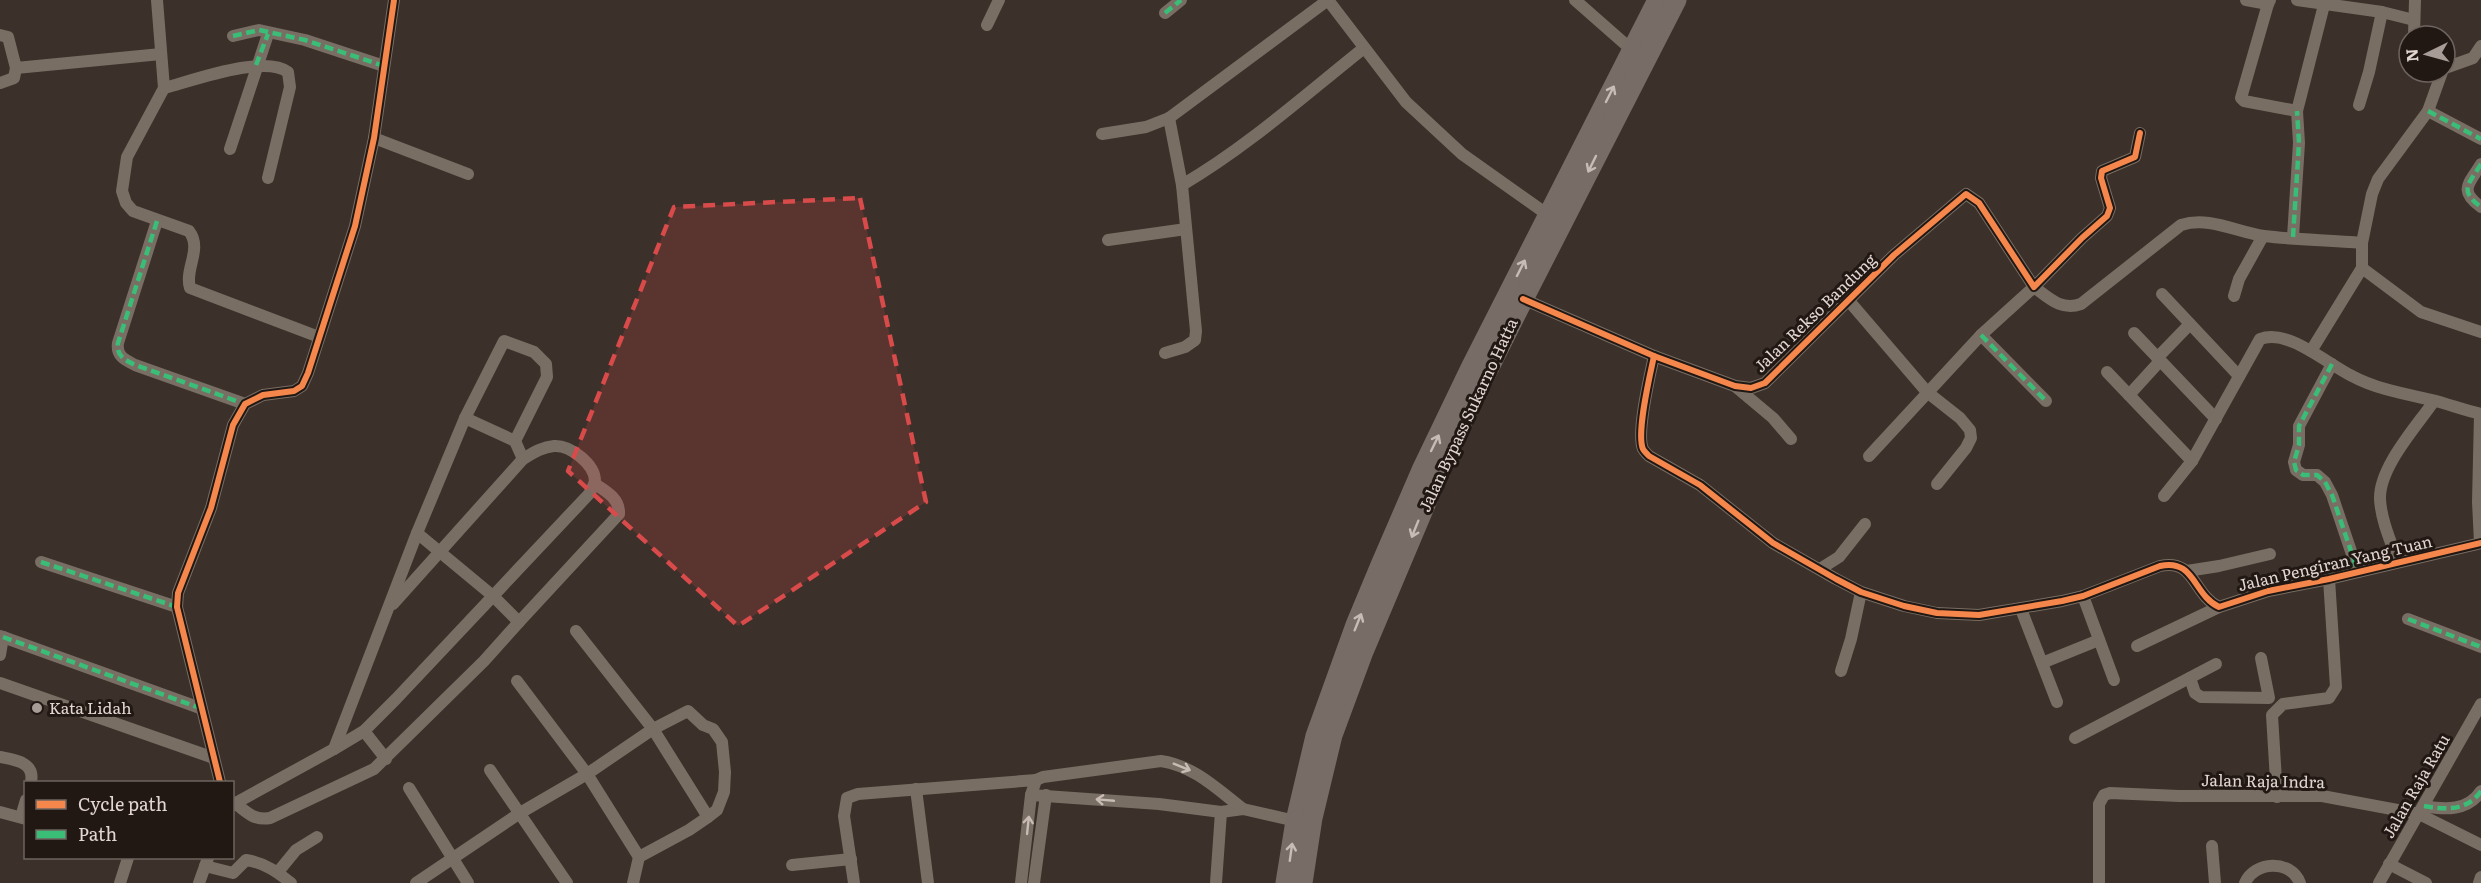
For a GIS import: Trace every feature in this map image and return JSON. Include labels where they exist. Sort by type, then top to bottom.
[{"type":"highway","name":"Jalan Bypass Sukarno Hatta","points":[[1302,883],[1303,823],[1316,736],[1381,565],[1432,448],[1658,0]]},
{"type":"highway","name":"Jalan Bypass Sukarno Hatta","points":[[1286,883],[1332,735],[1362,654],[1461,423],[1676,0]]},
{"type":"street","points":[[157,0],[164,88],[127,157],[122,191],[126,203],[133,211],[189,231],[195,247],[188,281],[190,288],[319,337]]},
{"type":"street","points":[[220,781],[177,607],[178,593],[211,508],[233,425],[244,404],[263,395],[294,391],[302,386],[355,226],[374,138],[394,0]]},
{"type":"street","points":[[987,25],[999,0]]},
{"type":"street","points":[[1165,13],[1181,0]]},
{"type":"street","points":[[1102,134],[1146,127],[1169,118],[1328,0],[1406,102],[1462,154],[1548,215]]},
{"type":"street","points":[[1575,0],[1633,51]]},
{"type":"street","points":[[2246,0],[2269,2],[2241,98],[2244,101],[2297,111]]},
{"type":"street","points":[[2296,0],[2382,12],[2414,20]]},
{"type":"street","points":[[2414,24],[2415,0]]},
{"type":"street","points":[[2294,237],[2299,143],[2297,111],[2324,5]]},
{"type":"street","points":[[2359,105],[2382,12]]},
{"type":"street","points":[[233,36],[259,30],[268,34],[305,40],[384,66]]},
{"type":"street","points":[[0,34],[8,38],[16,68],[14,78],[0,83]]},
{"type":"street","points":[[230,149],[268,34]]},
{"type":"street","points":[[2457,64],[2473,58],[2481,46]]},
{"type":"street","points":[[1182,185],[1206,171],[1247,141],[1364,48]]},
{"type":"street","points":[[16,68],[161,54]]},
{"type":"street","points":[[164,88],[256,65],[282,67],[288,72],[290,87],[268,178]]},
{"type":"street","points":[[2311,351],[2362,268],[2362,243],[2372,194],[2378,179],[2428,111],[2438,84]]},
{"type":"street","points":[[2428,111],[2481,139]]},
{"type":"street","points":[[1165,353],[1185,347],[1195,340],[1182,185],[1169,118]]},
{"type":"street","points":[[1869,456],[1981,335],[2107,216],[2110,208],[2101,178],[2102,171],[2135,157],[2140,133]]},
{"type":"street","points":[[374,138],[468,174]]},
{"type":"street","points":[[2481,164],[2468,186],[2467,193],[2469,198],[2481,207]]},
{"type":"street","name":"Jalan Rekso Bandung","points":[[1523,299],[1654,356],[1735,386],[1751,388],[1765,383],[1894,255],[1966,194],[1979,203],[2034,287]]},
{"type":"street","points":[[157,220],[121,332],[118,353],[135,365],[244,404]]},
{"type":"street","points":[[2034,287],[2059,305],[2071,308],[2081,304],[2181,225],[2192,221],[2203,221],[2263,236],[2362,243]]},
{"type":"street","points":[[1108,240],[1186,229]]},
{"type":"street","points":[[2234,296],[2239,279],[2263,236]]},
{"type":"street","points":[[2362,268],[2421,312],[2481,332]]},
{"type":"street","points":[[2162,294],[2239,376]]},
{"type":"street","points":[[1849,301],[1927,392],[1960,418],[1970,430],[1971,438],[1966,448],[1937,484]]},
{"type":"street","points":[[2129,394],[2190,324]]},
{"type":"street","points":[[2134,333],[2216,419]]},
{"type":"street","points":[[1981,335],[2046,401]]},
{"type":"street","points":[[2164,496],[2193,461],[2260,339],[2274,336],[2311,351],[2353,377],[2398,393],[2480,414],[2478,502],[2480,543]]},
{"type":"street","points":[[334,749],[417,533],[465,418],[504,341],[534,352],[546,364],[547,377],[515,441]]},
{"type":"street","points":[[1654,356],[1647,388],[1641,438],[1643,449],[1649,456],[1700,485],[1773,543],[1861,592],[1904,606],[1937,613],[1979,615],[2083,596],[2160,566],[2177,565],[2187,571],[2208,598],[2219,607]]},
{"type":"street","points":[[2332,364],[2299,426],[2299,444],[2294,462],[2296,470],[2302,475],[2317,476],[2325,483],[2332,495],[2358,572]]},
{"type":"street","points":[[2107,372],[2193,461]]},
{"type":"street","points":[[1735,386],[1773,418],[1791,439]]},
{"type":"street","points":[[2398,562],[2384,519],[2380,500],[2381,486],[2386,472],[2434,401]]},
{"type":"street","points":[[465,418],[515,441],[523,459]]},
{"type":"street","points":[[388,609],[523,459],[538,450],[556,446],[570,448],[593,473],[595,484],[619,506],[619,514],[484,661],[386,759],[374,769],[348,783],[270,818],[261,820],[252,817],[234,804],[364,731],[589,494],[595,484]]},
{"type":"street","points":[[1820,569],[1839,557],[1865,524]]},
{"type":"street","points":[[417,533],[493,596],[519,622]]},
{"type":"street","name":"Jalan Pengiran Yang Tuan","points":[[2137,646],[2219,607],[2268,591],[2480,543]]},
{"type":"street","points":[[2187,571],[2270,554]]},
{"type":"street","points":[[41,562],[177,607]]},
{"type":"street","points":[[2277,796],[2272,715],[2283,704],[2329,698],[2336,687],[2329,579]]},
{"type":"street","points":[[1841,671],[1851,639],[1861,592]]},
{"type":"street","points":[[2083,596],[2114,680]]},
{"type":"street","points":[[2021,609],[2056,702]]},
{"type":"street","points":[[2408,619],[2481,647]]},
{"type":"street","points":[[576,631],[653,729],[708,817]]},
{"type":"street","points":[[0,654],[2,636],[200,708]]},
{"type":"street","points":[[2042,663],[2099,640]]},
{"type":"street","points":[[2261,658],[2268,698]]},
{"type":"street","points":[[2075,738],[2216,664]]},
{"type":"street","points":[[2190,678],[2195,693],[2201,697],[2268,698],[2279,706]]},
{"type":"street","points":[[517,681],[587,774],[639,857],[633,883]]},
{"type":"street","points":[[0,683],[214,758]]},
{"type":"street","name":"Jalan Raja Ratu","points":[[2379,883],[2389,864],[2424,813],[2481,704]]},
{"type":"street","points":[[416,883],[520,813],[587,774],[653,729],[687,711],[718,735],[724,750],[724,792],[717,810],[708,817],[639,857]]},
{"type":"street","points":[[364,731],[386,759]]},
{"type":"street","points":[[0,757],[24,762],[30,770],[31,781]]},
{"type":"street","points":[[854,883],[844,816],[847,798],[858,794],[1036,780],[1161,761],[1179,764],[1198,774],[1243,809]]},
{"type":"street","points":[[490,770],[567,883]]},
{"type":"street","points":[[1021,883],[1031,795],[1036,780]]},
{"type":"street","points":[[409,788],[468,883]]},
{"type":"street","points":[[916,789],[928,883]]},
{"type":"street","points":[[2424,813],[2464,806],[2476,799],[2481,791]]},
{"type":"street","name":"Jalan Raja Indra","points":[[2099,883],[2099,804],[2104,795],[2110,793],[2179,796],[2322,796],[2424,813]]},
{"type":"street","points":[[1031,795],[1159,804],[1221,812],[1243,809],[1303,823]]},
{"type":"street","points":[[1034,883],[1046,795]]},
{"type":"street","points":[[0,812],[23,818]]},
{"type":"street","points":[[1216,883],[1221,812]]},
{"type":"street","points":[[2424,813],[2481,845]]},
{"type":"street","points":[[278,872],[296,850],[317,837]]},
{"type":"street","points":[[2212,846],[2215,883]]},
{"type":"street","points":[[120,883],[128,859]]},
{"type":"street","points":[[792,865],[851,859]]},
{"type":"street","points":[[199,883],[206,862],[233,873],[246,860],[255,861],[278,872],[291,883]]},
{"type":"street","points":[[2389,864],[2427,883]]},
{"type":"street","points":[[2245,883],[2249,874],[2258,868],[2269,866],[2281,866],[2293,872],[2300,883]]},
{"type":"street","points":[[2479,883],[2481,878]]},
{"type":"highlighted area","points":[[860,198],[926,502],[738,626],[568,471],[674,207]]},
{"type":"marked path","points":[[1165,13],[1181,0]]},
{"type":"marked path","points":[[233,36],[259,30],[305,40],[384,66]]},
{"type":"marked path","points":[[256,65],[268,34]]},
{"type":"marked path","points":[[2293,237],[2299,143],[2297,111]]},
{"type":"marked path","points":[[2428,111],[2481,139]]},
{"type":"marked path","points":[[2481,164],[2468,187],[2470,196],[2481,207]]},
{"type":"marked path","points":[[157,221],[118,343],[118,351],[135,365],[245,404]]},
{"type":"marked path","points":[[1981,335],[2046,401]]},
{"type":"marked path","points":[[2332,364],[2299,426],[2299,445],[2294,462],[2296,470],[2303,475],[2317,475],[2325,482],[2332,495],[2358,572]]},
{"type":"marked path","points":[[41,562],[177,607]]},
{"type":"marked path","points":[[2408,619],[2481,647]]},
{"type":"marked path","points":[[3,637],[200,708]]},
{"type":"marked path","points":[[2424,806],[2456,808],[2476,798],[2481,791]]},
{"type":"cycle path","points":[[220,781],[177,607],[178,593],[211,508],[233,425],[245,404],[263,395],[294,391],[302,386],[308,373],[355,226],[374,138],[394,0]]},
{"type":"cycle path","points":[[1523,299],[1654,356],[1735,386],[1751,388],[1765,383],[1894,255],[1966,194],[1979,203],[2034,287],[2107,216],[2110,208],[2101,178],[2102,171],[2135,157],[2140,133]]},
{"type":"cycle path","points":[[1654,356],[1641,430],[1643,449],[1649,456],[1700,485],[1773,543],[1861,592],[1904,606],[1937,613],[1979,615],[2083,596],[2160,566],[2172,565],[2187,572],[2210,601],[2219,607],[2268,591],[2481,543]]},
{"type":"place","name":"Kata Lidah","points":[[37,708]]}]
